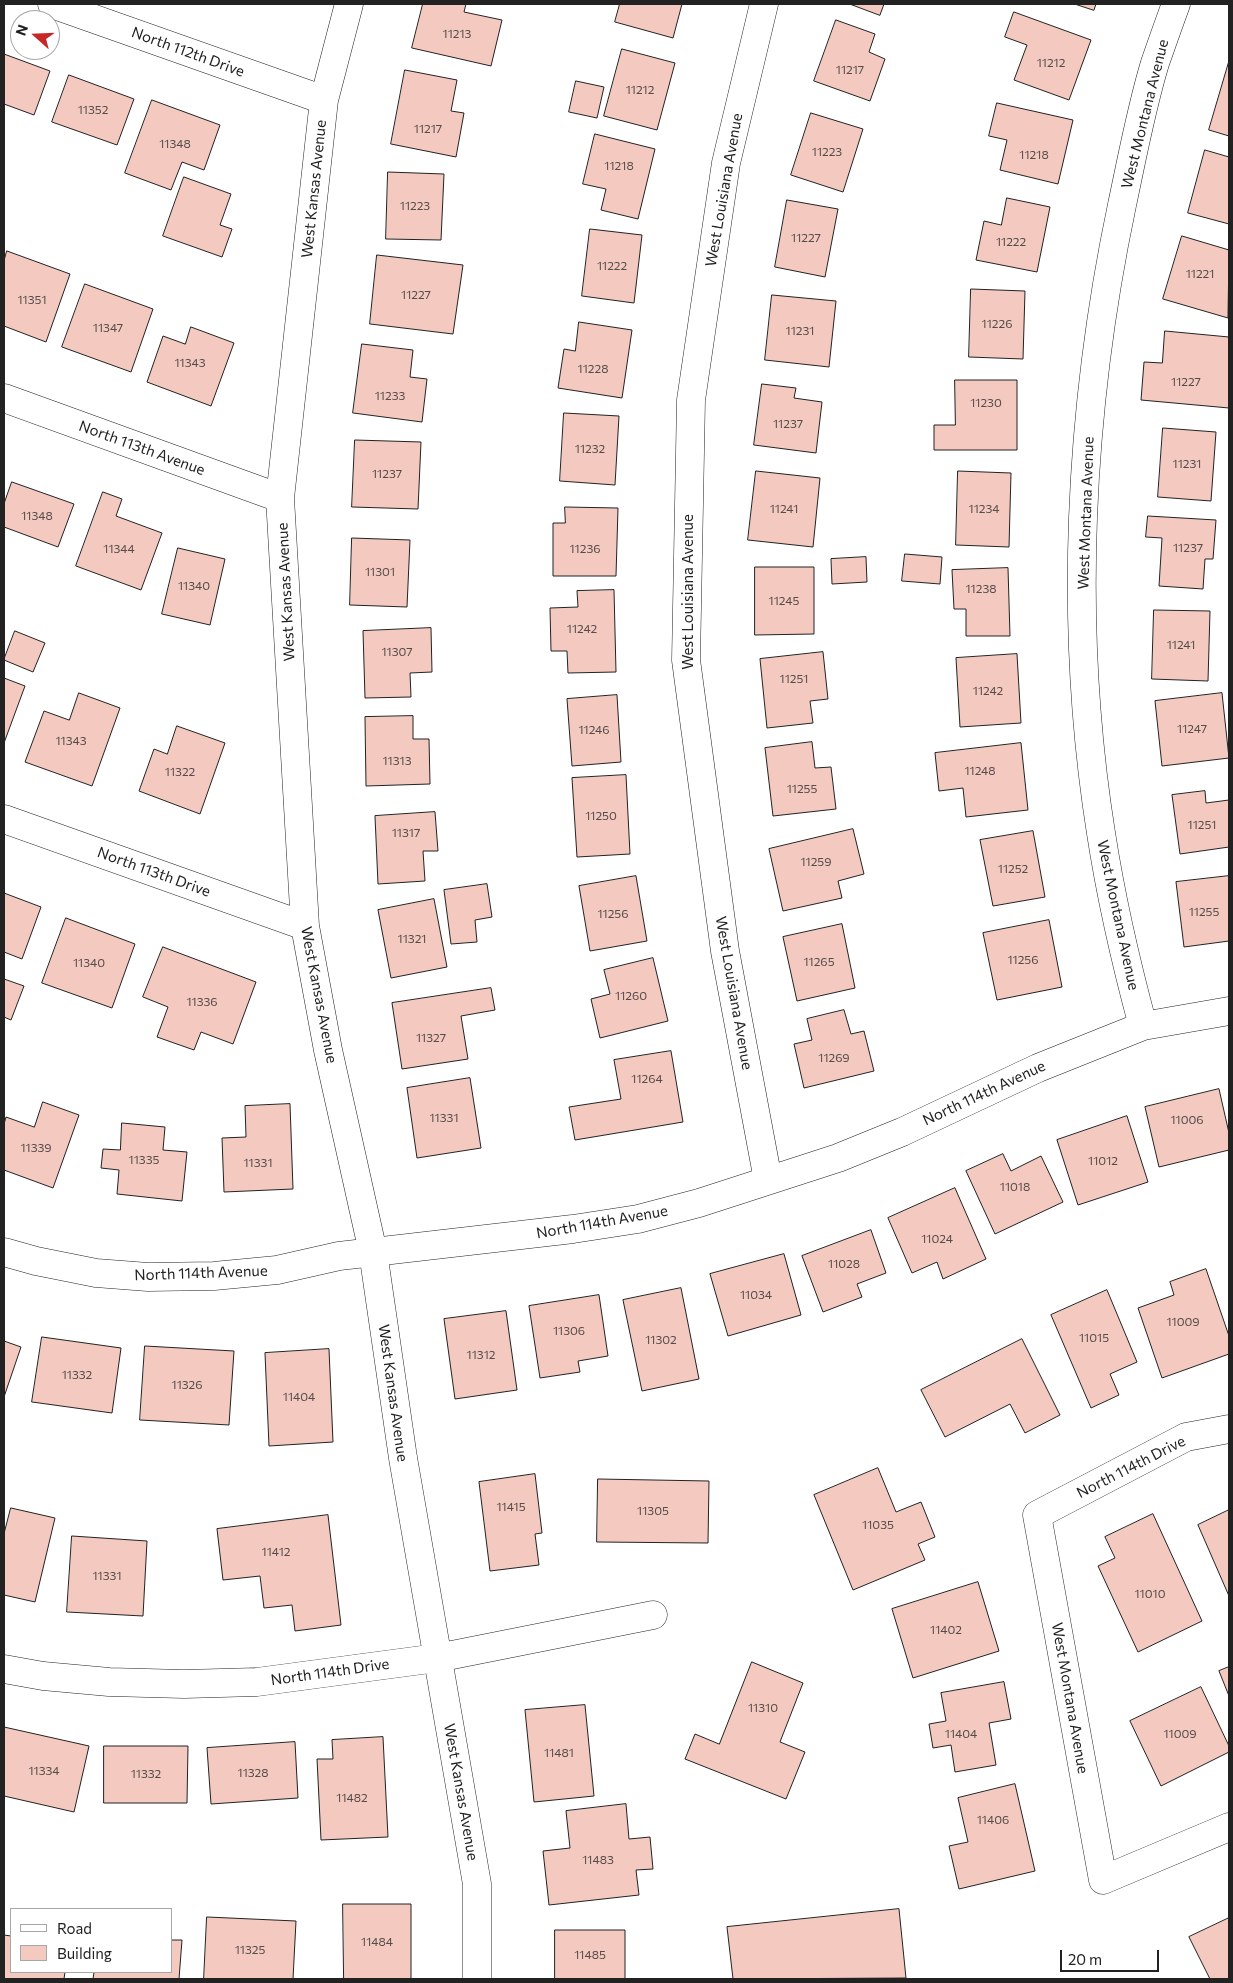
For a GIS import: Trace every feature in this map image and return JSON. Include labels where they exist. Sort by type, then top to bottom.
[{"type":"street","name":"North 112th Drive","points":[[52,4],[324,100]]},
{"type":"street","name":"West Kansas Avenue","points":[[348,4],[324,100],[280,498],[305,926],[328,1050],[373,1252],[403,1458],[478,1884],[477,1979]]},
{"type":"street","name":"West Louisiana Avenue","points":[[764,4],[726,163],[691,400],[686,660],[725,951],[768,1180]]},
{"type":"street","name":"West Montana Avenue","points":[[1143,1026],[1130,977],[1101,832],[1090,743],[1085,682],[1082,603],[1084,509],[1090,396],[1106,281],[1139,126],[1155,64],[1176,4]]},
{"type":"street","name":"North 113th Avenue","points":[[4,398],[280,498]]},
{"type":"street","name":"North 113th Drive","points":[[4,819],[305,926]]},
{"type":"street","name":"North 114th Avenue","points":[[4,1252],[36,1261],[96,1273],[148,1277],[214,1276],[277,1270],[339,1256],[573,1229],[638,1219],[699,1203],[838,1158],[902,1132],[1038,1068],[1143,1026],[1229,1011]]},
{"type":"street","name":"North 114th Drive","points":[[1037,1515],[1186,1437],[1229,1429]]},
{"type":"street","name":"West Montana Avenue","points":[[1037,1515],[1103,1880],[1229,1828]]},
{"type":"street","name":"North 114th Drive","points":[[4,1669],[43,1676],[109,1682],[184,1684],[258,1682],[437,1658],[653,1615]]},
{"type":"building","points":[[423,4],[466,4],[464,12],[502,20],[491,66],[412,48]]},
{"type":"building","points":[[620,4],[682,4],[673,38],[615,22]]},
{"type":"building","points":[[850,4],[884,4],[880,15]]},
{"type":"building","points":[[1075,4],[1096,4],[1094,10]]},
{"type":"building","points":[[1014,12],[1091,40],[1069,100],[1014,80],[1027,45],[1005,37]]},
{"type":"building","points":[[836,20],[875,34],[869,52],[885,59],[870,101],[814,81]]},
{"type":"building","points":[[622,49],[675,63],[657,130],[604,116]]},
{"type":"building","points":[[4,54],[10,56],[10,60],[20,60],[50,71],[34,115],[4,104]]},
{"type":"building","points":[[1229,61],[1229,136],[1209,130]]},
{"type":"building","points":[[405,70],[457,80],[451,111],[464,113],[456,157],[391,144]]},
{"type":"building","points":[[69,75],[134,99],[117,145],[52,122]]},
{"type":"building","points":[[576,81],[604,87],[597,118],[569,112]]},
{"type":"building","points":[[152,100],[220,125],[204,170],[182,162],[171,190],[125,173]]},
{"type":"building","points":[[997,103],[1073,120],[1058,184],[1000,170],[1007,140],[989,136]]},
{"type":"building","points":[[811,113],[863,129],[843,192],[791,175]]},
{"type":"building","points":[[595,134],[655,149],[638,219],[601,210],[606,189],[583,184]]},
{"type":"building","points":[[1205,150],[1229,157],[1229,224],[1188,213]]},
{"type":"building","points":[[388,172],[444,174],[441,240],[386,239]]},
{"type":"building","points":[[184,177],[231,194],[220,225],[232,229],[222,257],[163,236]]},
{"type":"building","points":[[1007,198],[1050,207],[1037,272],[976,260],[984,221],[1001,225]]},
{"type":"building","points":[[787,200],[838,209],[825,277],[775,267]]},
{"type":"building","points":[[590,229],[642,235],[634,303],[582,296]]},
{"type":"building","points":[[1182,236],[1229,250],[1228,318],[1163,299]]},
{"type":"building","points":[[7,251],[70,274],[46,342],[4,326],[4,261]]},
{"type":"building","points":[[377,255],[463,265],[453,334],[370,324]]},
{"type":"building","points":[[85,284],[153,309],[131,372],[62,347]]},
{"type":"building","points":[[971,289],[1025,291],[1023,359],[969,357]]},
{"type":"building","points":[[772,295],[836,301],[829,367],[765,360]]},
{"type":"building","points":[[579,322],[632,330],[622,398],[558,388],[564,349],[575,351]]},
{"type":"building","points":[[191,327],[234,343],[211,406],[147,382],[163,336],[185,344]]},
{"type":"building","points":[[1165,331],[1229,337],[1229,408],[1141,400],[1144,362],[1162,363]]},
{"type":"building","points":[[362,344],[413,350],[410,377],[427,379],[422,422],[353,413]]},
{"type":"building","points":[[955,380],[1017,380],[1017,450],[934,450],[934,425],[955,425]]},
{"type":"building","points":[[762,384],[796,388],[794,398],[822,402],[816,453],[754,445]]},
{"type":"building","points":[[564,413],[619,416],[615,485],[560,481]]},
{"type":"building","points":[[1163,428],[1216,432],[1211,501],[1158,497]]},
{"type":"building","points":[[355,440],[421,442],[418,509],[352,507]]},
{"type":"building","points":[[756,471],[820,478],[813,547],[748,540]]},
{"type":"building","points":[[958,471],[1011,473],[1009,547],[956,545]]},
{"type":"building","points":[[12,482],[74,504],[58,547],[4,527],[4,504]]},
{"type":"building","points":[[103,492],[122,499],[116,516],[162,533],[141,590],[76,566]]},
{"type":"building","points":[[565,507],[618,508],[616,576],[553,576],[553,523],[565,523]]},
{"type":"building","points":[[1148,516],[1216,520],[1213,559],[1205,559],[1203,589],[1159,586],[1162,538],[1146,537]]},
{"type":"building","points":[[352,538],[410,540],[407,607],[350,605]]},
{"type":"building","points":[[178,548],[225,559],[210,625],[162,614]]},
{"type":"building","points":[[905,554],[942,557],[940,584],[902,581]]},
{"type":"building","points":[[866,557],[867,582],[832,584],[831,559]]},
{"type":"building","points":[[755,567],[814,567],[814,634],[755,635]]},
{"type":"building","points":[[1008,568],[1010,636],[966,636],[966,609],[954,609],[952,570]]},
{"type":"building","points":[[614,590],[616,672],[568,673],[567,651],[551,651],[550,608],[578,607],[577,591]]},
{"type":"building","points":[[1154,610],[1210,611],[1208,681],[1152,679]]},
{"type":"building","points":[[431,628],[432,672],[410,673],[411,697],[365,698],[363,631]]},
{"type":"building","points":[[15,631],[45,643],[33,672],[4,660]]},
{"type":"building","points":[[823,652],[828,699],[810,701],[813,723],[767,728],[760,659]]},
{"type":"building","points":[[1017,654],[1021,723],[960,727],[956,658]]},
{"type":"building","points":[[4,678],[25,686],[4,743]]},
{"type":"building","points":[[79,693],[120,708],[92,786],[25,762],[44,711],[69,720]]},
{"type":"building","points":[[1222,693],[1229,758],[1162,766],[1155,701]]},
{"type":"building","points":[[617,695],[621,762],[572,766],[567,699]]},
{"type":"building","points":[[413,716],[413,739],[429,739],[430,784],[366,786],[365,717]]},
{"type":"building","points":[[177,726],[225,743],[200,814],[139,791],[154,749],[167,754]]},
{"type":"building","points":[[812,742],[815,768],[831,767],[836,809],[773,816],[765,748]]},
{"type":"building","points":[[1021,743],[1028,810],[966,817],[963,788],[939,791],[935,753]]},
{"type":"building","points":[[626,775],[630,854],[577,857],[572,778]]},
{"type":"building","points":[[1205,791],[1206,803],[1229,800],[1229,847],[1180,854],[1172,795]]},
{"type":"building","points":[[435,812],[438,851],[423,851],[425,881],[378,884],[375,816]]},
{"type":"building","points":[[853,829],[864,874],[838,881],[842,898],[783,911],[769,849]]},
{"type":"building","points":[[1033,831],[1045,897],[993,906],[980,840]]},
{"type":"building","points":[[636,876],[647,941],[590,951],[579,886]]},
{"type":"building","points":[[1229,876],[1229,941],[1184,947],[1176,882]]},
{"type":"building","points":[[487,884],[492,917],[475,920],[477,942],[451,944],[444,890]]},
{"type":"building","points":[[4,893],[41,907],[22,959],[4,952]]},
{"type":"building","points":[[434,899],[447,967],[391,978],[378,910]]},
{"type":"building","points":[[66,918],[135,944],[112,1008],[42,983]]},
{"type":"building","points":[[1049,920],[1062,987],[997,1000],[983,933]]},
{"type":"building","points":[[842,924],[855,988],[797,1001],[783,937]]},
{"type":"building","points":[[163,947],[256,982],[233,1044],[201,1032],[194,1050],[157,1037],[168,1007],[143,997]]},
{"type":"building","points":[[653,958],[668,1021],[600,1038],[591,999],[610,994],[604,970]]},
{"type":"building","points":[[4,979],[24,986],[11,1020],[4,1017]]},
{"type":"building","points":[[491,988],[495,1010],[461,1016],[468,1059],[402,1069],[392,1003]]},
{"type":"building","points":[[844,1010],[851,1034],[864,1031],[874,1071],[804,1088],[794,1044],[812,1040],[807,1019]]},
{"type":"building","points":[[671,1051],[683,1122],[575,1140],[569,1107],[621,1099],[614,1060]]},
{"type":"building","points":[[470,1078],[481,1148],[417,1158],[407,1088]]},
{"type":"building","points":[[1219,1089],[1229,1133],[1229,1150],[1159,1167],[1145,1107]]},
{"type":"building","points":[[43,1102],[79,1115],[53,1188],[4,1170],[4,1124],[6,1117],[34,1127]]},
{"type":"building","points":[[290,1104],[293,1189],[224,1192],[222,1138],[246,1137],[245,1106]]},
{"type":"building","points":[[1127,1116],[1148,1182],[1078,1205],[1057,1140]]},
{"type":"building","points":[[122,1123],[165,1127],[163,1150],[187,1152],[182,1201],[117,1194],[119,1170],[101,1168],[103,1149],[120,1150]]},
{"type":"building","points":[[1003,1154],[1011,1171],[1041,1156],[1063,1202],[995,1234],[966,1171]]},
{"type":"building","points":[[955,1188],[986,1259],[943,1279],[937,1262],[912,1273],[888,1218]]},
{"type":"building","points":[[871,1230],[886,1273],[857,1284],[862,1297],[823,1312],[802,1256]]},
{"type":"building","points":[[784,1254],[801,1315],[728,1336],[710,1274]]},
{"type":"building","points":[[1206,1269],[1229,1336],[1229,1354],[1162,1378],[1138,1308],[1174,1295],[1170,1282]]},
{"type":"building","points":[[681,1288],[699,1379],[642,1391],[623,1300]]},
{"type":"building","points":[[1107,1290],[1137,1362],[1110,1374],[1119,1395],[1091,1408],[1051,1315]]},
{"type":"building","points":[[599,1295],[608,1356],[578,1361],[580,1372],[540,1378],[529,1306]]},
{"type":"building","points":[[506,1311],[517,1390],[455,1399],[444,1319]]},
{"type":"building","points":[[42,1337],[121,1348],[112,1413],[32,1402]]},
{"type":"building","points":[[1022,1339],[1060,1415],[1025,1433],[1010,1404],[945,1437],[921,1390]]},
{"type":"building","points":[[4,1341],[21,1347],[4,1397]]},
{"type":"building","points":[[145,1346],[234,1351],[229,1425],[140,1420]]},
{"type":"building","points":[[329,1349],[333,1442],[269,1446],[265,1353]]},
{"type":"building","points":[[878,1468],[896,1512],[921,1502],[935,1537],[918,1544],[925,1560],[853,1590],[814,1495]]},
{"type":"building","points":[[535,1474],[542,1533],[535,1534],[539,1565],[490,1571],[479,1482]]},
{"type":"building","points":[[598,1479],[709,1481],[708,1543],[597,1542]]},
{"type":"building","points":[[11,1508],[55,1518],[35,1602],[4,1595],[4,1534]]},
{"type":"building","points":[[1229,1510],[1229,1596],[1198,1525]]},
{"type":"building","points":[[1153,1514],[1202,1621],[1138,1652],[1098,1566],[1115,1558],[1105,1537]]},
{"type":"building","points":[[328,1515],[341,1625],[295,1631],[292,1605],[264,1608],[260,1576],[223,1580],[217,1529]]},
{"type":"building","points":[[72,1536],[147,1541],[143,1616],[67,1612]]},
{"type":"building","points":[[978,1582],[999,1651],[913,1678],[892,1609]]},
{"type":"building","points":[[752,1662],[803,1683],[780,1742],[805,1752],[786,1799],[685,1759],[695,1734],[719,1744]]},
{"type":"building","points":[[1229,1667],[1229,1696],[1219,1671]]},
{"type":"building","points":[[1004,1682],[1011,1719],[989,1723],[996,1765],[955,1772],[951,1745],[933,1748],[929,1724],[946,1721],[941,1693]]},
{"type":"building","points":[[1201,1687],[1229,1746],[1229,1752],[1161,1786],[1130,1721]]},
{"type":"building","points":[[585,1705],[594,1796],[534,1802],[525,1710]]},
{"type":"building","points":[[4,1727],[89,1746],[74,1812],[4,1796]]},
{"type":"building","points":[[383,1737],[388,1837],[321,1840],[317,1759],[333,1759],[332,1740]]},
{"type":"building","points":[[295,1742],[298,1798],[211,1804],[207,1748]]},
{"type":"building","points":[[104,1746],[188,1746],[187,1803],[104,1803]]},
{"type":"building","points":[[1015,1784],[1035,1871],[959,1889],[949,1846],[968,1842],[958,1798]]},
{"type":"building","points":[[626,1804],[629,1839],[650,1837],[653,1869],[636,1870],[639,1895],[549,1905],[543,1851],[570,1848],[566,1811]]},
{"type":"building","points":[[343,1904],[411,1904],[411,1979],[344,1979]]},
{"type":"building","points":[[899,1909],[906,1978],[733,1979],[727,1927]]},
{"type":"building","points":[[207,1917],[296,1921],[293,1979],[204,1979]]},
{"type":"building","points":[[1229,1918],[1229,1979],[1210,1979],[1189,1937]]},
{"type":"building","points":[[555,1930],[625,1930],[625,1979],[555,1979]]},
{"type":"building","points":[[4,1935],[10,1936],[10,1973],[65,1973],[64,1979],[4,1979]]},
{"type":"building","points":[[172,1940],[182,1940],[179,1979],[93,1979],[94,1973],[172,1973]]}]
